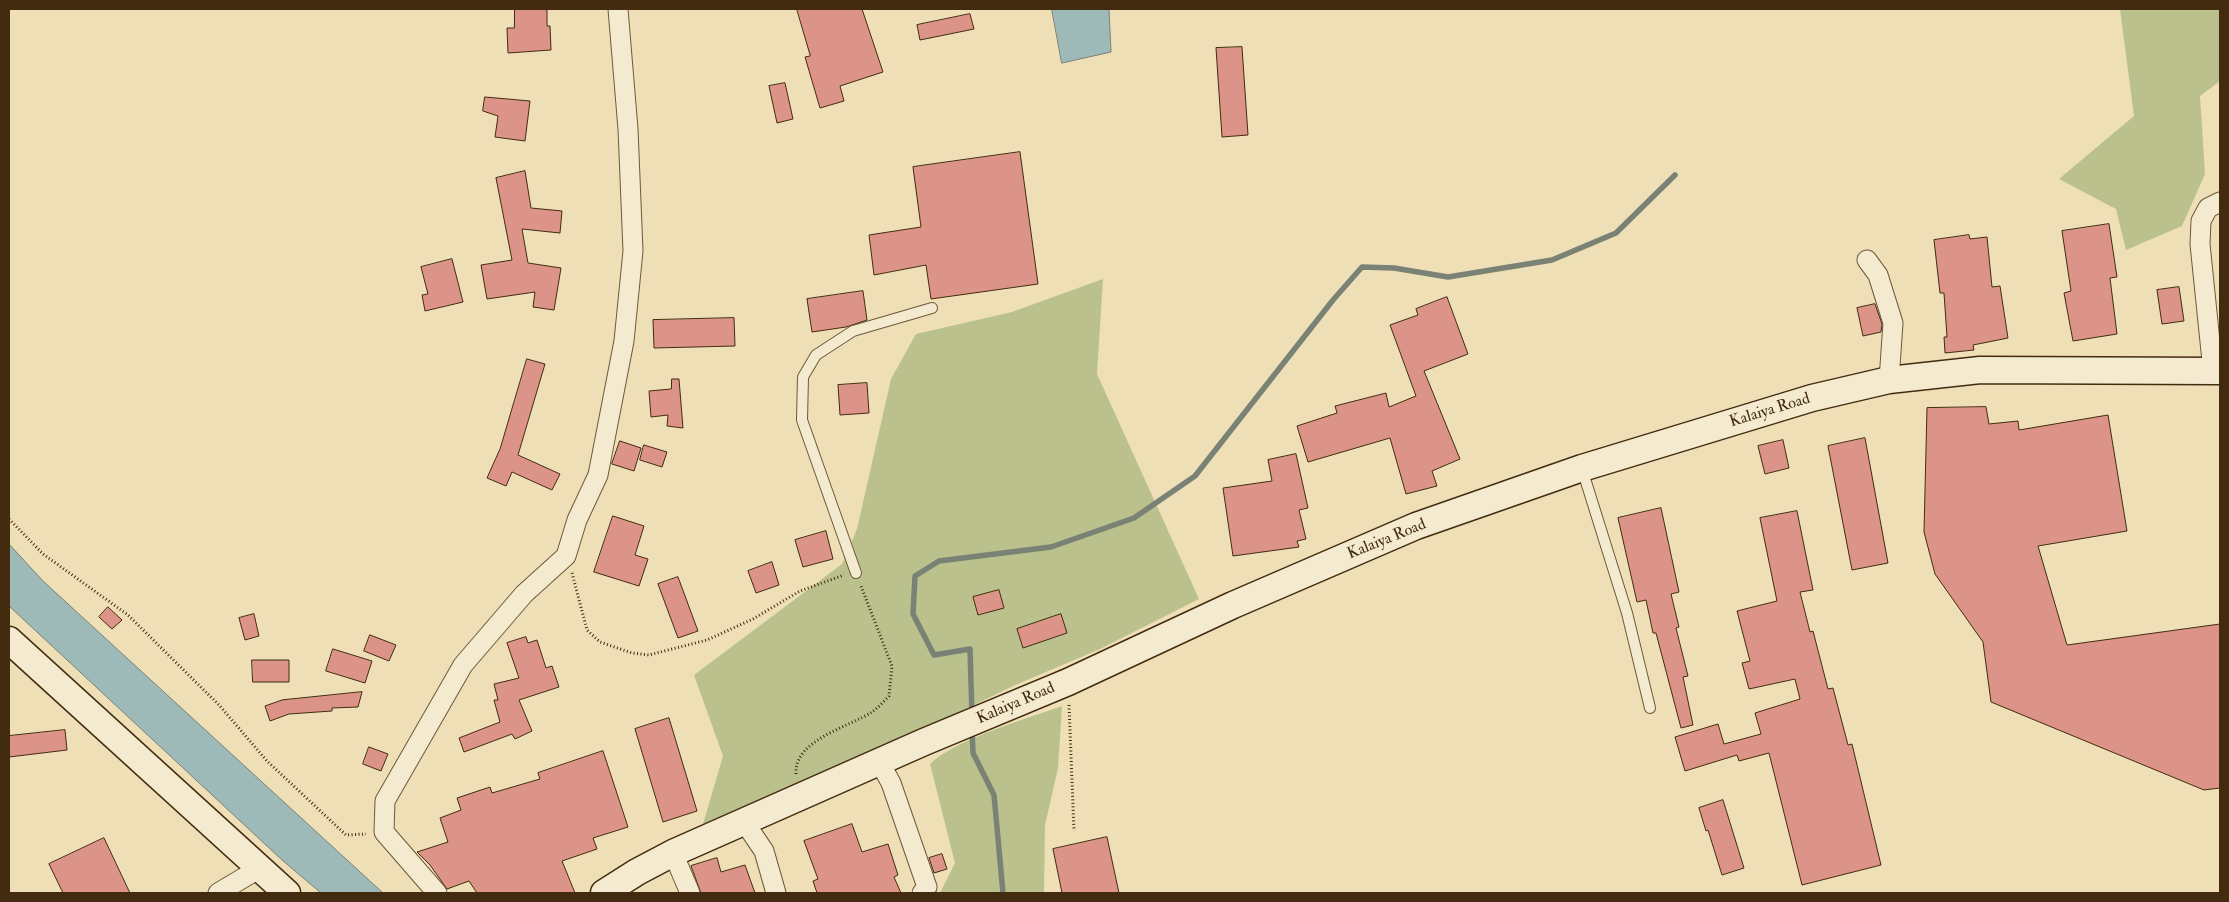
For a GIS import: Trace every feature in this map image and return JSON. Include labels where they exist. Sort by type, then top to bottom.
[{"type":"main road","name":"Kalaiya Road","points":[[604,893],[636,872],[674,853],[924,742],[1019,704],[1232,605],[1416,526],[1582,468],[1812,398],[1889,380],[1980,370],[2217,371]]},
{"type":"main road","points":[[9,640],[117,741],[287,893]]},
{"type":"street","points":[[437,893],[384,832],[385,801],[463,665],[524,594],[566,556],[577,520],[598,476],[624,341],[634,251],[628,129],[618,9]]},
{"type":"street","points":[[2217,371],[2200,244],[2201,221],[2208,208],[2220,202]]},
{"type":"street","points":[[1867,260],[1878,275],[1893,323],[1889,380]]},
{"type":"street","points":[[880,763],[891,783],[928,887],[922,893]]},
{"type":"street","points":[[745,822],[764,851],[776,893]]},
{"type":"street","points":[[674,853],[690,893]]},
{"type":"street","points":[[218,893],[260,868]]},
{"type":"lane","points":[[856,573],[802,420],[803,377],[816,355],[853,331],[932,308]]},
{"type":"lane","points":[[1582,468],[1627,613],[1650,708]]},
{"type":"path","points":[[9,518],[43,554],[128,615],[219,705],[267,761],[346,835],[384,832]]},
{"type":"path","points":[[566,556],[587,630],[600,642],[632,653],[649,655],[707,640],[753,619],[800,591],[836,577],[856,573],[892,666],[889,696],[872,712],[832,731],[801,754],[796,766],[797,778],[786,802]]},
{"type":"path","points":[[1068,682],[1074,831]]},
{"type":"green space","points":[[2120,9],[2220,9],[2220,81],[2200,96],[2205,174],[2182,226],[2126,250],[2116,209],[2059,179],[2134,116]]},
{"type":"green space","points":[[1103,279],[1097,374],[1199,599],[1100,649],[1013,686],[920,731],[703,824],[723,756],[694,675],[842,564],[857,529],[891,379],[916,334],[1012,312]]},
{"type":"green space","points":[[1062,706],[1058,768],[1045,825],[1044,893],[940,893],[955,863],[930,764],[957,746],[974,738]]},
{"type":"water","points":[[1052,9],[1109,9],[1111,52],[1062,63]]},
{"type":"water","points":[[9,544],[43,581],[383,893],[321,893],[282,860],[9,606]]},
{"type":"building","points":[[515,9],[547,9],[547,26],[550,26],[551,50],[508,53],[507,28],[514,28]]},
{"type":"building","points":[[797,9],[862,9],[883,72],[840,86],[844,101],[820,108],[805,57],[810,56]]},
{"type":"building","points":[[970,14],[974,29],[920,40],[917,25]]},
{"type":"building","points":[[1242,47],[1248,135],[1222,137],[1216,48]]},
{"type":"building","points":[[785,83],[793,119],[777,123],[769,86]]},
{"type":"building","points":[[485,97],[530,101],[525,141],[495,137],[498,116],[483,111]]},
{"type":"building","points":[[1020,152],[1038,284],[931,299],[926,265],[874,275],[869,235],[921,227],[913,167]]},
{"type":"building","points":[[525,171],[531,208],[562,211],[560,233],[522,229],[528,263],[561,268],[554,310],[533,307],[535,292],[487,299],[481,265],[512,260],[496,178]]},
{"type":"building","points":[[2109,224],[2117,277],[2110,278],[2117,334],[2073,341],[2064,293],[2071,291],[2062,231]]},
{"type":"building","points":[[1969,235],[1970,239],[1987,237],[1992,287],[2000,286],[2008,338],[1973,345],[1974,350],[1945,353],[1944,337],[1947,337],[1944,293],[1940,293],[1934,240]]},
{"type":"building","points":[[452,259],[463,302],[425,311],[422,295],[428,294],[421,267]]},
{"type":"building","points":[[2179,287],[2184,321],[2162,324],[2157,290]]},
{"type":"building","points":[[863,291],[867,320],[846,327],[812,332],[807,299]]},
{"type":"building","points":[[1447,297],[1468,354],[1424,371],[1460,459],[1432,471],[1437,486],[1406,494],[1390,438],[1308,462],[1297,426],[1337,413],[1335,406],[1386,393],[1389,407],[1416,396],[1390,325],[1418,315],[1416,309]]},
{"type":"building","points":[[1875,304],[1882,324],[1881,332],[1863,336],[1857,308]]},
{"type":"building","points":[[734,318],[735,346],[654,348],[653,320]]},
{"type":"building","points":[[527,359],[545,364],[518,455],[560,474],[552,490],[512,472],[506,486],[487,478],[500,449]]},
{"type":"building","points":[[672,379],[679,379],[683,428],[667,426],[668,415],[651,417],[649,391],[671,389]]},
{"type":"building","points":[[867,383],[869,413],[840,415],[838,385]]},
{"type":"building","points":[[1986,407],[1989,424],[2018,421],[2019,430],[2108,415],[2127,531],[2038,546],[2067,645],[2220,624],[2220,788],[2204,790],[1991,702],[1983,642],[1935,574],[1924,532],[1927,408]]},
{"type":"building","points":[[1865,438],[1888,563],[1852,570],[1828,446]]},
{"type":"building","points":[[1783,440],[1789,468],[1765,474],[1758,446]]},
{"type":"building","points":[[620,441],[641,448],[634,471],[612,464]]},
{"type":"building","points":[[644,445],[667,452],[662,467],[640,460]]},
{"type":"building","points":[[1296,454],[1308,508],[1299,510],[1306,539],[1297,541],[1299,547],[1233,556],[1223,488],[1272,481],[1268,460]]},
{"type":"building","points":[[1661,508],[1679,592],[1671,594],[1679,627],[1676,628],[1688,676],[1683,677],[1693,725],[1681,728],[1656,633],[1653,633],[1646,600],[1637,602],[1618,518]]},
{"type":"building","points":[[1797,511],[1813,590],[1800,592],[1810,632],[1813,631],[1828,689],[1833,688],[1848,745],[1852,744],[1881,865],[1802,885],[1769,753],[1739,761],[1737,755],[1685,771],[1675,737],[1718,724],[1724,744],[1761,734],[1755,713],[1800,699],[1795,679],[1749,689],[1742,663],[1750,661],[1737,611],[1777,601],[1760,518]]},
{"type":"building","points":[[613,516],[644,526],[635,555],[648,559],[639,586],[594,572]]},
{"type":"building","points":[[826,531],[833,559],[803,567],[795,540]]},
{"type":"building","points":[[772,562],[779,585],[756,593],[748,571]]},
{"type":"building","points":[[678,577],[698,631],[678,638],[658,584]]},
{"type":"building","points":[[999,590],[1004,608],[978,615],[973,597]]},
{"type":"building","points":[[108,607],[122,620],[112,629],[99,617]]},
{"type":"building","points":[[254,614],[259,636],[245,640],[239,618]]},
{"type":"building","points":[[1061,614],[1067,633],[1023,648],[1017,629]]},
{"type":"building","points":[[370,635],[396,645],[389,661],[364,651]]},
{"type":"building","points":[[526,637],[528,643],[537,640],[546,668],[552,666],[559,687],[519,700],[532,731],[515,739],[512,734],[464,752],[459,738],[500,722],[494,700],[498,700],[494,684],[519,678],[507,643]]},
{"type":"building","points":[[333,649],[372,661],[365,683],[326,671]]},
{"type":"building","points":[[252,660],[289,660],[289,682],[253,682]]},
{"type":"building","points":[[362,692],[358,707],[332,708],[332,711],[289,714],[270,721],[265,706],[282,700]]},
{"type":"building","points":[[669,718],[697,811],[663,822],[635,729]]},
{"type":"building","points":[[65,730],[67,750],[9,757],[9,736]]},
{"type":"building","points":[[369,747],[388,754],[381,771],[363,764]]},
{"type":"building","points":[[603,751],[628,827],[593,838],[597,849],[562,861],[575,893],[477,893],[469,881],[447,889],[430,865],[417,852],[448,842],[440,818],[461,810],[457,798],[490,787],[492,793],[540,779],[538,773]]},
{"type":"building","points":[[1723,800],[1744,868],[1722,875],[1699,808]]},
{"type":"building","points":[[852,824],[862,852],[888,844],[898,875],[894,877],[901,893],[817,893],[813,881],[818,879],[804,841]]},
{"type":"building","points":[[1107,837],[1119,893],[1062,893],[1053,849]]},
{"type":"building","points":[[104,838],[130,893],[63,893],[49,864]]},
{"type":"building","points":[[942,854],[947,869],[934,873],[929,858]]},
{"type":"building","points":[[717,858],[721,872],[745,865],[755,893],[701,893],[691,866]]},
{"type":"waterway","points":[[972,715],[970,649],[934,655],[913,614],[915,576],[939,561],[1051,547],[1134,518],[1195,476],[1333,300],[1362,267],[1394,268],[1448,277],[1552,260],[1616,233],[1675,175]]},
{"type":"waterway","points":[[972,729],[973,753],[994,795],[1003,893]]}]
